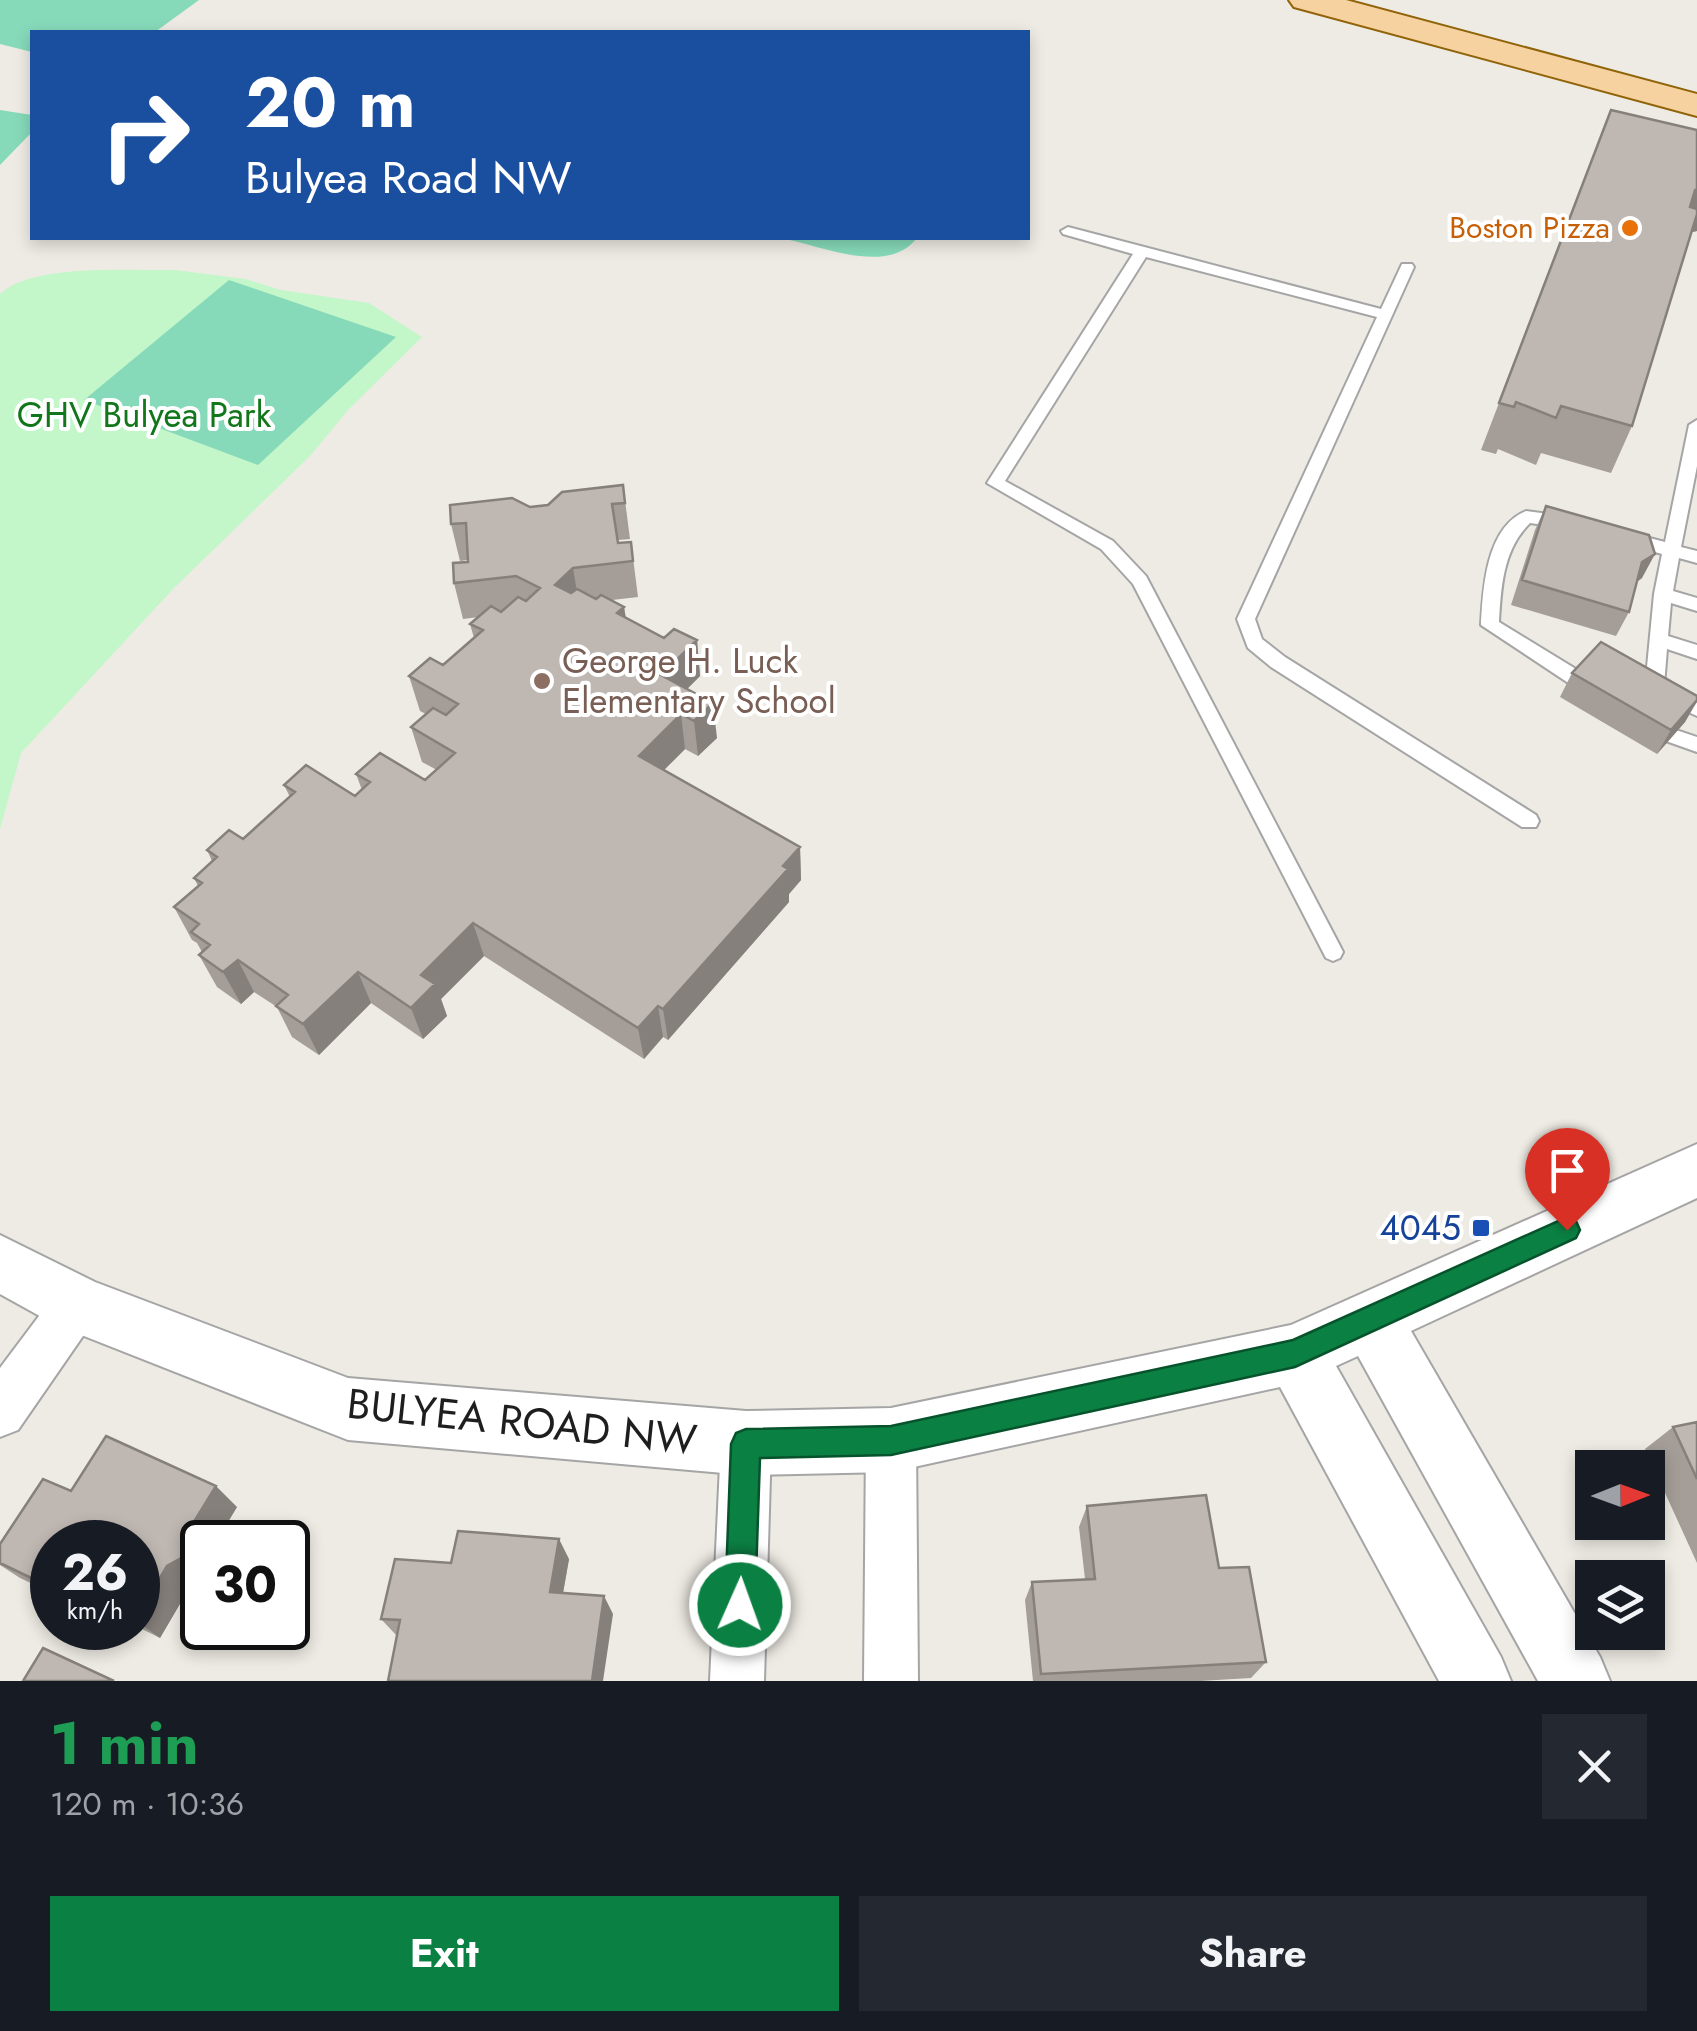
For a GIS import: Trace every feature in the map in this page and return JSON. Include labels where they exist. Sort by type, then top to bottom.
[{"type":"main road","points":[[1306,0],[1697,105]]},
{"type":"street","name":"BULYEA ROAD NW","points":[[0,1263],[77,1304],[348,1409],[746,1444],[891,1440],[1295,1354],[1697,1170]]},
{"type":"street","points":[[0,1412],[77,1304]]},
{"type":"street","points":[[1370,1320],[1576,1681]]},
{"type":"street","points":[[1295,1354],[1478,1681]]},
{"type":"street","points":[[891,1440],[891,1681]]},
{"type":"street","name":"BULYEA ROAD NW","points":[[737,1681],[746,1444]]},
{"type":"lane","points":[[1068,231],[1386,314]]},
{"type":"lane","points":[[1142,252],[996,483],[1107,545],[1140,580],[1332,952]]},
{"type":"lane","points":[[1406,268],[1246,618],[1254,644],[1278,662],[1529,821]]},
{"type":"lane","points":[[1697,425],[1692,475],[1663,594],[1654,688],[1697,708]]},
{"type":"lane","points":[[1577,678],[1490,625],[1492,586],[1510,529],[1526,516],[1540,516],[1697,557]]},
{"type":"lane","points":[[1663,594],[1697,605]]},
{"type":"lane","points":[[1659,640],[1697,652]]},
{"type":"lane","points":[[1672,736],[1697,745]]},
{"type":"green space","points":[[0,0],[199,0],[158,30],[30,30],[30,52],[0,44]]},
{"type":"green space","points":[[0,110],[30,115],[30,134],[0,165]]},
{"type":"green space","points":[[789,240],[915,240],[889,255],[834,252]]},
{"type":"green space","name":"GHV Bulyea Park","points":[[175,270],[369,303],[422,337],[348,410],[310,456],[174,588],[21,753],[0,829],[0,294],[15,284],[58,273]]},
{"type":"green space","points":[[229,280],[396,337],[258,465],[84,400]]},
{"type":"building","points":[[1611,110],[1697,130],[1697,189],[1690,207],[1697,209],[1697,214],[1632,426],[1561,406],[1556,418],[1516,402],[1514,407],[1499,403]]},
{"type":"building","points":[[623,485],[625,503],[612,504],[618,543],[631,542],[633,561],[573,568],[555,585],[571,593],[577,589],[596,599],[601,595],[624,607],[617,613],[664,638],[674,629],[697,640],[661,675],[713,703],[694,721],[681,714],[639,756],[800,847],[783,866],[788,869],[663,1009],[658,1006],[638,1028],[473,923],[421,975],[435,984],[411,1008],[358,972],[303,1024],[276,1006],[288,995],[238,960],[223,972],[199,955],[210,945],[191,932],[199,924],[174,907],[202,883],[194,878],[217,857],[207,850],[229,830],[243,839],[295,792],[284,785],[306,765],[355,796],[370,782],[356,774],[380,753],[425,780],[455,753],[411,727],[433,708],[446,715],[458,704],[409,676],[430,658],[443,665],[483,630],[470,624],[491,606],[501,612],[518,597],[526,601],[540,588],[516,576],[454,583],[453,563],[468,562],[466,523],[451,524],[450,505],[512,498],[530,507],[548,505],[562,492]]},
{"type":"building","points":[[1546,506],[1649,535],[1655,554],[1642,562],[1629,612],[1522,580]]},
{"type":"building","points":[[1601,642],[1697,696],[1671,730],[1572,673]]},
{"type":"building","points":[[1697,1422],[1697,1479],[1673,1427]]},
{"type":"building","points":[[106,1436],[216,1486],[195,1520],[180,1520],[180,1559],[167,1566],[160,1578],[160,1520],[30,1520],[30,1577],[0,1563],[0,1544],[43,1479],[71,1491]]},
{"type":"building","points":[[1206,1495],[1219,1568],[1249,1567],[1266,1662],[1041,1674],[1032,1582],[1095,1579],[1087,1506]]},
{"type":"building","points":[[458,1531],[559,1539],[550,1592],[604,1596],[592,1681],[388,1681],[400,1620],[381,1619],[395,1559],[451,1563]]},
{"type":"building","points":[[42,1650],[47,1650],[114,1681],[23,1681]]},
{"type":"place","name":"Boston Pizza","points":[[1630,228]]},
{"type":"place","name":"George H. Luck Elementary School","points":[[542,681]]},
{"type":"place","name":"4045","points":[[1481,1228]]},
{"type":"route","points":[[740,1605],[746,1444],[891,1440],[1295,1354],[1567,1230]]}]
